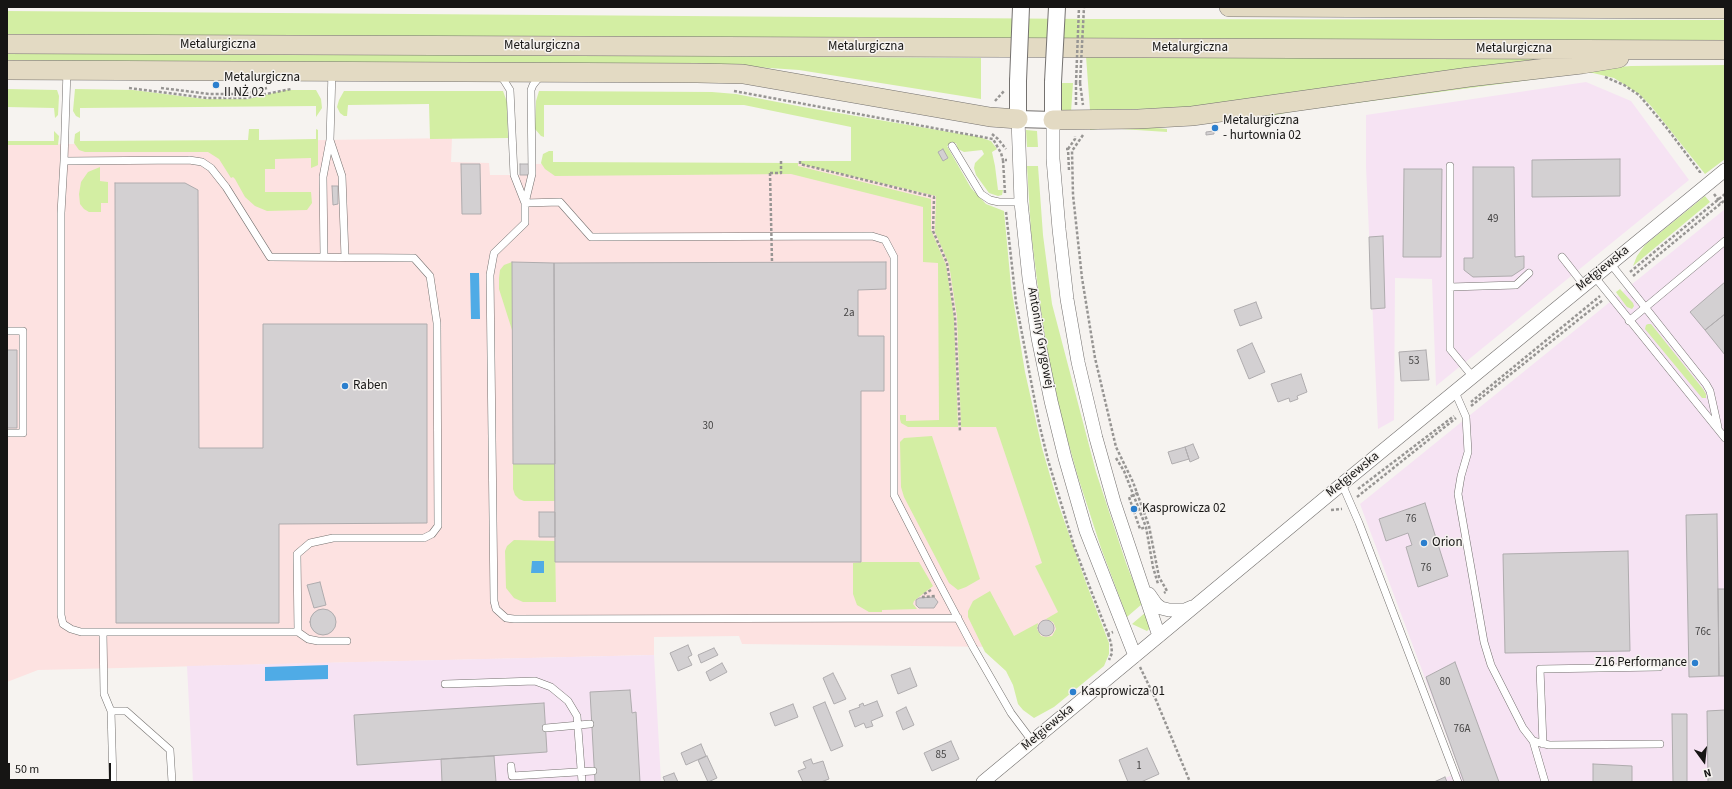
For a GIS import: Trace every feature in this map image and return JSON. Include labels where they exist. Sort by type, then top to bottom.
[{"type":"main road","points":[[1229,7],[1725,9]]},
{"type":"main road","name":"Metalurgiczna","points":[[7,44],[1725,50]]},
{"type":"main road","points":[[1053,120],[1138,119],[1192,116],[1469,77],[1582,64],[1667,49]]},
{"type":"main road","points":[[7,70],[542,73],[697,72],[743,74],[990,117],[1018,119]]},
{"type":"street","name":"Antoniny Grygowej","points":[[1021,7],[1018,81],[1018,151],[1021,202],[1033,309],[1056,427],[1086,531],[1135,656]]},
{"type":"street","points":[[1056,7],[1053,82],[1053,149],[1064,272],[1078,362],[1096,438],[1114,502],[1144,587],[1159,636]]},
{"type":"street","points":[[1018,119],[1053,120]]},
{"type":"street","name":"Mełgiewska","points":[[982,782],[1610,263],[1725,170]]},
{"type":"street","points":[[1144,587],[1161,608],[1176,611],[1195,606]]},
{"type":"lane","points":[[67,70],[61,213],[61,614],[63,624],[71,629],[81,632],[298,632],[308,639],[318,642],[347,642]]},
{"type":"lane","points":[[324,256],[323,177],[330,140],[332,71]]},
{"type":"lane","points":[[499,72],[510,90],[514,175],[525,203]]},
{"type":"lane","points":[[542,73],[531,90],[532,174],[525,203],[525,223],[494,254],[490,275],[494,601],[496,609],[506,618],[514,619],[958,618]]},
{"type":"lane","points":[[330,140],[342,176],[345,257]]},
{"type":"lane","points":[[952,146],[981,194],[990,200],[999,202],[1021,202]]},
{"type":"lane","points":[[64,162],[189,160],[202,162],[211,168],[226,187],[270,257],[324,256],[414,258],[430,276],[437,323],[438,526],[432,534],[424,538],[399,542],[333,538],[310,543],[297,554],[298,632]]},
{"type":"lane","points":[[1450,166],[1450,349],[1473,377]]},
{"type":"lane","points":[[525,203],[560,202],[591,237],[872,236],[885,240],[894,257],[894,495],[958,618],[1011,713],[1032,741]]},
{"type":"lane","points":[[1629,321],[1725,241]]},
{"type":"lane","points":[[1562,257],[1589,281],[1607,294],[1725,438]]},
{"type":"lane","points":[[1610,263],[1706,384],[1710,391],[1719,429]]},
{"type":"lane","points":[[1450,286],[1516,285],[1529,274]]},
{"type":"lane","points":[[7,331],[23,331],[23,433],[7,433]]},
{"type":"lane","points":[[1455,392],[1466,418],[1468,452],[1461,476],[1458,494],[1484,642],[1491,665],[1507,698],[1523,728],[1533,742],[1545,782]]},
{"type":"lane","points":[[1342,484],[1359,523],[1458,782]]},
{"type":"lane","points":[[103,632],[104,694],[111,711],[112,782]]},
{"type":"lane","points":[[1543,744],[1540,669],[1659,667]]},
{"type":"lane","points":[[445,684],[534,681],[551,687],[568,701],[575,710],[578,726],[582,782]]},
{"type":"lane","points":[[111,711],[126,711],[170,750],[172,782]]},
{"type":"lane","points":[[546,728],[590,724]]},
{"type":"lane","points":[[1533,742],[1543,744],[1660,744]]},
{"type":"lane","points":[[511,766],[512,776],[593,771]]},
{"type":"path","points":[[1076,110],[1079,7]]},
{"type":"path","points":[[1084,7],[1080,83],[1084,110]]},
{"type":"path","points":[[1600,76],[1624,85],[1638,95],[1666,127],[1700,172],[1700,178],[1721,203]]},
{"type":"path","points":[[145,86],[209,94],[245,94],[269,88]]},
{"type":"path","points":[[123,87],[207,98],[246,98],[284,89],[297,89]]},
{"type":"path","points":[[733,87],[739,88]]},
{"type":"path","points":[[747,89],[902,118]]},
{"type":"path","points":[[731,91],[986,137],[993,139],[997,144],[1003,160]]},
{"type":"path","points":[[1072,159],[1072,151],[1084,132]]},
{"type":"path","points":[[987,133],[994,134],[1006,150],[1018,151]]},
{"type":"path","points":[[1053,149],[1068,149],[1074,244],[1081,298]]},
{"type":"path","points":[[800,161],[800,164],[934,198],[933,231],[947,263],[955,317],[960,432]]},
{"type":"path","points":[[772,262],[770,173],[781,173],[781,162]]},
{"type":"path","points":[[1624,280],[1725,194]]},
{"type":"path","points":[[1624,280],[1725,200]]},
{"type":"path","points":[[1343,509],[1349,500],[1463,411],[1607,294]]},
{"type":"path","points":[[1349,500],[1463,411],[1607,294]]},
{"type":"path","points":[[1086,329],[1104,416]]},
{"type":"path","points":[[1108,429],[1117,460],[1124,471],[1148,527],[1156,580],[1166,597]]},
{"type":"path","points":[[1138,493],[1129,497],[1140,529],[1148,527]]},
{"type":"path","points":[[935,588],[924,594],[923,597],[937,596],[939,600]]},
{"type":"path","points":[[1135,656],[1156,700],[1190,782]]},
{"type":"shaded area","points":[[1586,82],[1631,101],[1689,180],[1436,386],[1432,279],[1395,278],[1394,420],[1378,429],[1366,167],[1366,115]]},
{"type":"shaded area","points":[[452,138],[451,162],[489,163],[490,175],[530,175],[530,164],[804,163],[937,195],[1086,648],[742,644],[739,636],[654,637],[654,655],[38,670],[7,682],[7,145]]},
{"type":"shaded area","points":[[1725,209],[1725,782],[1435,782],[1460,772],[1360,504]]},
{"type":"shaded area","points":[[654,655],[661,782],[193,782],[187,666]]},
{"type":"green space","points":[[7,11],[1090,19],[1725,20],[1725,42],[7,38]]},
{"type":"green space","points":[[7,51],[981,58],[981,99],[799,70],[711,64],[7,61]]},
{"type":"green space","points":[[1086,56],[1543,58],[1353,88],[1179,108],[1090,110]]},
{"type":"green space","points":[[1725,65],[1725,159],[1705,174],[1651,106],[1639,94],[1614,78],[1593,73],[1583,73],[1296,111],[1276,115],[1250,124],[1249,122],[1276,112],[1593,69],[1631,66]]},
{"type":"green space","points":[[1062,83],[1073,83],[1071,112],[1061,111]]},
{"type":"green space","points":[[7,89],[57,90],[59,96],[58,115],[55,118],[54,108],[7,107]]},
{"type":"green space","points":[[75,89],[133,90],[204,99],[248,99],[286,90],[316,90],[321,99],[322,108],[316,117],[316,106],[80,108],[80,118],[76,116],[73,111]]},
{"type":"green space","points":[[344,91],[503,91],[507,102],[508,138],[430,139],[429,104],[348,105],[347,116],[344,116],[340,113],[337,107]]},
{"type":"green space","points":[[539,91],[712,92],[736,94],[979,137],[991,141],[997,149],[992,152],[998,190],[1003,190],[1002,195],[998,196],[989,193],[976,175],[974,168],[975,163],[984,154],[982,150],[964,152],[958,149],[956,143],[947,146],[971,188],[986,204],[1004,211],[1011,286],[1025,372],[1042,448],[1058,503],[1109,643],[1109,654],[1104,666],[1054,707],[1034,718],[1023,710],[1018,704],[1013,685],[1006,671],[985,652],[968,617],[968,611],[973,601],[990,591],[1014,636],[1038,623],[1037,629],[1041,636],[1052,636],[1056,629],[1055,626],[1053,622],[1046,619],[1058,612],[1035,566],[1042,563],[996,427],[961,427],[957,317],[949,264],[935,232],[936,196],[801,164],[801,161],[851,161],[851,127],[744,105],[544,105],[544,137],[541,136],[535,129],[536,101]]},
{"type":"green space","points":[[1090,126],[1136,126],[1167,129],[1167,132],[1106,128],[1090,130]]},
{"type":"green space","points":[[249,129],[259,129],[259,140],[316,139],[316,129],[318,130],[318,165],[311,168],[311,158],[275,159],[275,169],[265,169],[265,192],[311,192],[312,203],[307,210],[267,211],[255,206],[245,197],[235,179],[233,177],[231,178],[219,159],[208,152],[85,152],[79,150],[74,143],[75,134],[80,131],[80,141],[248,140]]},
{"type":"green space","points":[[1026,130],[1037,131],[1038,147],[1027,147]]},
{"type":"green space","points":[[54,131],[59,136],[58,145],[7,145],[7,141],[54,141]]},
{"type":"green space","points":[[553,151],[553,162],[798,163],[798,166],[931,199],[931,230],[946,265],[954,318],[958,427],[908,427],[901,423],[900,419],[900,415],[906,415],[906,421],[939,420],[938,263],[923,262],[923,207],[791,174],[555,176],[545,169],[541,163],[543,154]]},
{"type":"green space","points":[[1027,166],[1038,166],[1043,235],[1052,304],[1096,472],[1126,563],[1142,604],[1127,617],[1101,548],[1078,477],[1062,420],[1048,355],[1040,304],[1031,232]]},
{"type":"green space","points":[[100,167],[100,181],[108,182],[108,203],[101,203],[101,212],[89,212],[80,204],[79,194],[81,182],[88,172]]},
{"type":"green space","points":[[1705,196],[1710,202],[1633,266],[1637,256],[1645,245]]},
{"type":"green space","points":[[512,262],[512,330],[499,289],[499,278],[500,270],[504,265]]},
{"type":"green space","points":[[1620,289],[1633,303],[1634,306],[1632,309],[1627,307],[1616,292]]},
{"type":"green space","points":[[1651,324],[1703,389],[1706,394],[1706,398],[1702,398],[1645,329],[1646,325]]},
{"type":"green space","points":[[932,436],[980,579],[958,590],[949,583],[904,497],[901,487],[900,442],[904,438]]},
{"type":"green space","points":[[513,464],[555,464],[555,501],[524,501],[519,499],[515,495],[513,489]]},
{"type":"green space","points":[[514,540],[555,541],[556,602],[523,602],[514,598],[506,588],[505,551],[507,546]]},
{"type":"green space","points":[[919,562],[933,586],[914,601],[913,604],[917,609],[869,612],[857,605],[853,594],[853,563]]},
{"type":"green space","points":[[1146,612],[1150,628],[1147,631],[1132,624]]},
{"type":"water","points":[[470,273],[479,273],[480,319],[471,319]]},
{"type":"water","points":[[532,561],[544,561],[544,573],[531,573]]},
{"type":"water","points":[[328,665],[328,679],[265,681],[265,667]]},
{"type":"building","points":[[1214,131],[1214,134],[1206,135],[1206,132]]},
{"type":"building","points":[[943,149],[948,158],[943,161],[938,152]]},
{"type":"building","points":[[1620,159],[1620,196],[1532,197],[1532,160]]},
{"type":"building","points":[[461,164],[480,164],[481,214],[462,214]]},
{"type":"building","points":[[520,164],[529,164],[529,175],[520,175]]},
{"type":"building","points":[[1473,167],[1514,167],[1515,257],[1524,256],[1524,268],[1512,276],[1473,277],[1464,270],[1464,258],[1473,258]]},
{"type":"building","points":[[1404,169],[1442,169],[1441,257],[1403,257]]},
{"type":"building","name":"Raben","points":[[115,183],[185,183],[198,190],[199,448],[263,448],[263,324],[427,324],[427,523],[279,524],[279,623],[116,623]]},
{"type":"building","points":[[332,186],[338,186],[338,204],[333,205]]},
{"type":"building","points":[[1383,236],[1385,308],[1371,309],[1369,237]]},
{"type":"building","points":[[512,262],[554,263],[555,464],[513,464]]},
{"type":"building","points":[[886,262],[886,289],[858,290],[858,336],[884,336],[884,391],[861,391],[861,562],[555,562],[554,263]]},
{"type":"building","points":[[1725,282],[1725,314],[1705,330],[1690,312]]},
{"type":"building","points":[[1256,302],[1262,318],[1240,326],[1234,310]]},
{"type":"building","points":[[1725,314],[1725,355],[1705,330]]},
{"type":"building","points":[[1252,343],[1265,372],[1249,379],[1237,350]]},
{"type":"building","points":[[7,350],[17,350],[17,428],[7,428]]},
{"type":"building","points":[[1426,350],[1429,380],[1401,381],[1399,352]]},
{"type":"building","points":[[1301,374],[1307,392],[1297,396],[1298,399],[1290,402],[1289,398],[1278,402],[1271,384]]},
{"type":"building","points":[[1193,444],[1199,458],[1190,462],[1185,447]]},
{"type":"building","points":[[1185,447],[1189,459],[1172,464],[1168,452]]},
{"type":"building","name":"Orion","points":[[1425,503],[1448,576],[1418,587],[1406,547],[1412,545],[1408,533],[1386,541],[1379,519]]},
{"type":"building","points":[[539,512],[555,512],[555,537],[539,537]]},
{"type":"building","points":[[1717,514],[1719,676],[1689,677],[1686,515]]},
{"type":"building","points":[[1628,551],[1630,651],[1505,653],[1503,554]]},
{"type":"building","points":[[320,582],[326,605],[314,608],[307,585]]},
{"type":"building","points":[[1718,589],[1725,589],[1725,676],[1719,676]]},
{"type":"building","points":[[934,597],[938,602],[934,608],[919,608],[916,605],[916,600],[919,598]]},
{"type":"building","points":[[323,609],[332,613],[336,622],[332,631],[323,635],[314,631],[310,622],[314,613]]},
{"type":"building","points":[[1046,620],[1052,622],[1054,628],[1052,634],[1046,636],[1040,634],[1038,628],[1040,622]]},
{"type":"building","points":[[688,645],[692,655],[688,657],[692,665],[678,671],[670,653]]},
{"type":"building","points":[[714,648],[718,655],[701,663],[698,655]]},
{"type":"building","points":[[1455,662],[1499,782],[1464,782],[1426,677]]},
{"type":"building","points":[[722,663],[727,672],[710,681],[706,672]]},
{"type":"building","points":[[910,668],[917,686],[898,694],[891,675]]},
{"type":"building","points":[[833,673],[846,699],[834,704],[823,678]]},
{"type":"building","points":[[630,690],[632,713],[636,712],[640,782],[595,782],[590,692]]},
{"type":"building","points":[[877,701],[883,716],[871,721],[873,726],[866,728],[864,723],[855,727],[849,711],[860,707],[859,705],[863,703],[864,706]]},
{"type":"building","points":[[825,702],[843,746],[831,751],[813,707]]},
{"type":"building","points":[[544,703],[547,752],[357,765],[354,715]]},
{"type":"building","points":[[793,704],[798,717],[775,726],[770,713]]},
{"type":"building","points":[[906,707],[914,725],[903,730],[896,712]]},
{"type":"building","points":[[1725,710],[1725,782],[1708,782],[1707,711]]},
{"type":"building","points":[[1672,714],[1687,714],[1687,782],[1673,782]]},
{"type":"building","points":[[951,741],[959,759],[932,771],[924,753]]},
{"type":"building","points":[[701,744],[706,756],[686,765],[681,753]]},
{"type":"building","points":[[1147,748],[1159,774],[1141,782],[1128,782],[1119,760]]},
{"type":"building","points":[[494,756],[496,782],[442,782],[441,759]]},
{"type":"building","points":[[707,756],[717,778],[708,782],[698,760]]},
{"type":"building","points":[[811,759],[813,764],[823,761],[829,779],[821,782],[803,782],[798,771],[806,768],[803,762]]},
{"type":"building","points":[[1593,764],[1632,766],[1632,782],[1593,782]]},
{"type":"building","points":[[674,773],[678,782],[665,782],[663,777]]},
{"type":"building","points":[[1445,777],[1447,782],[1434,782]]},
{"type":"place","name":"Metalurgiczna II NŻ 02","points":[[216,85]]},
{"type":"place","name":"Metalurgiczna - hurtownia 02","points":[[1215,128]]},
{"type":"place","name":"Raben","points":[[345,386]]},
{"type":"place","name":"Kasprowicza 02","points":[[1134,509]]},
{"type":"place","name":"Orion","points":[[1424,543]]},
{"type":"place","name":"Z16 Performance","points":[[1695,663]]},
{"type":"place","name":"Kasprowicza 01","points":[[1073,692]]}]
